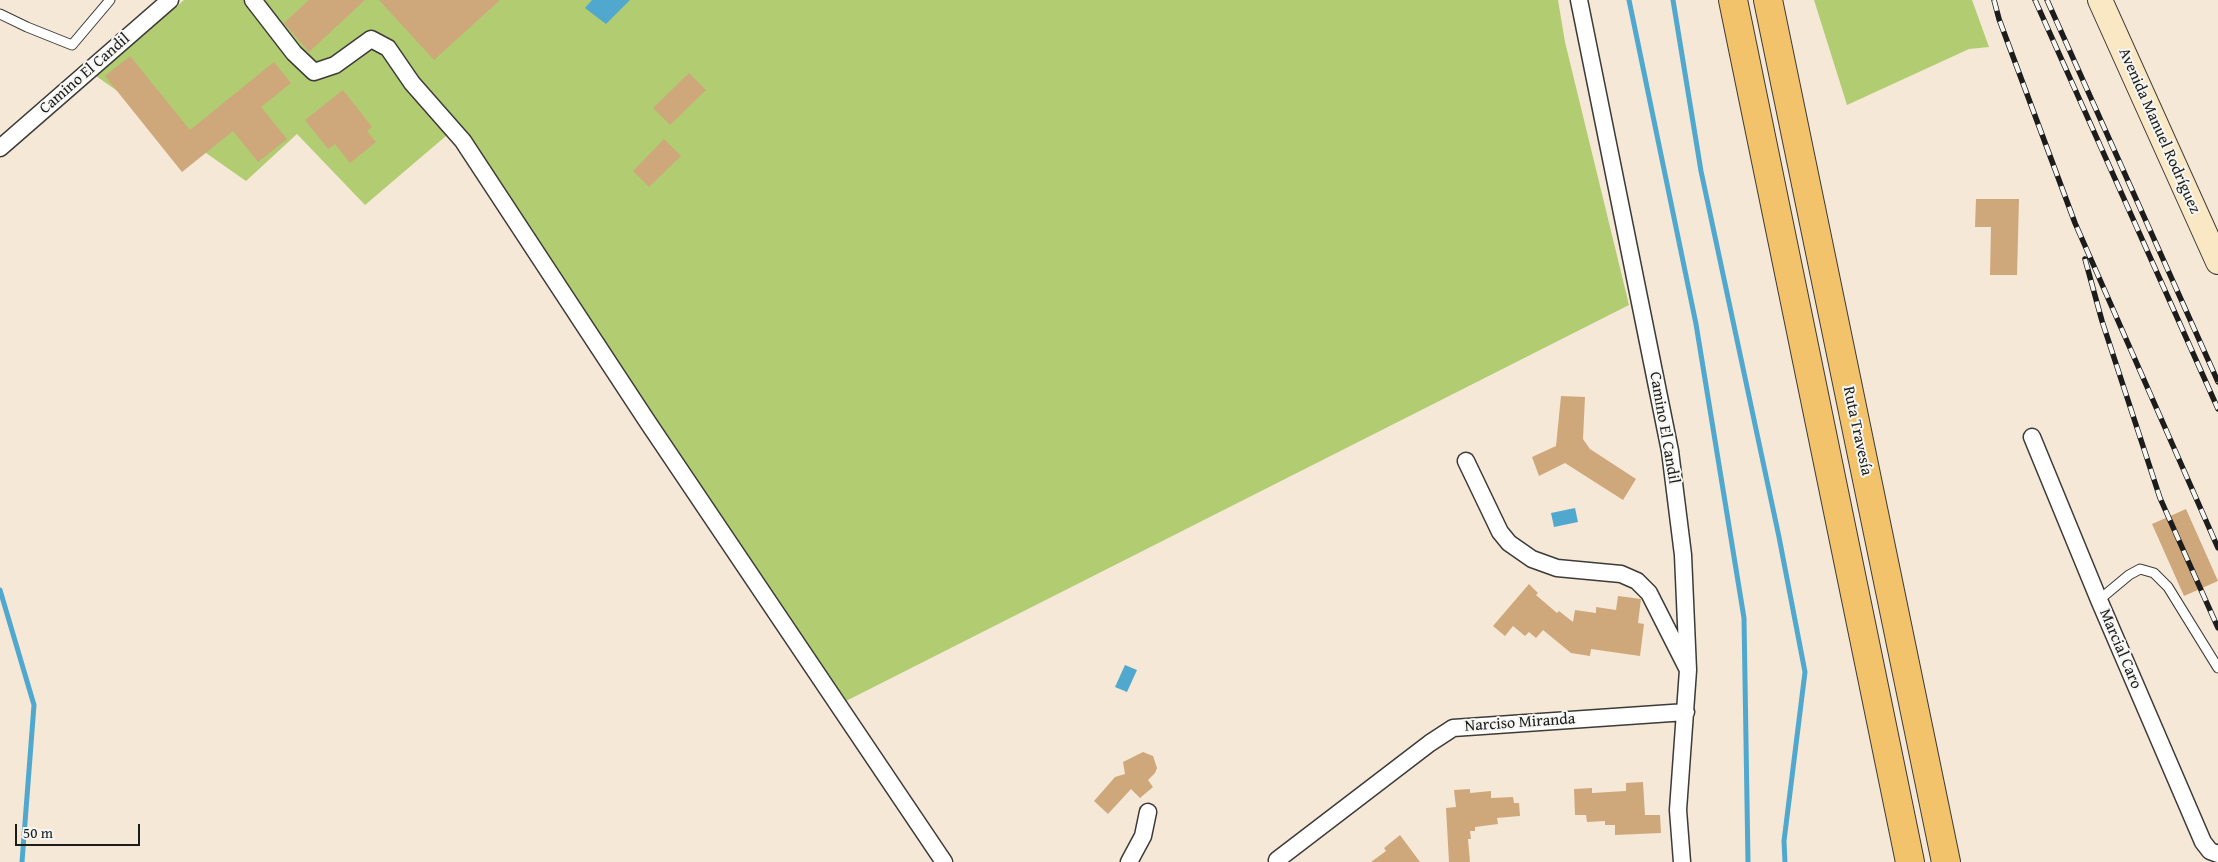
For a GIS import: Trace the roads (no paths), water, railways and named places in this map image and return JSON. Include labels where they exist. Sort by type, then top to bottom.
[{"type":"highway","points":[[1733,0],[1910,862]]},
{"type":"highway","name":"Ruta Travesía","points":[[1768,0],[1946,862]]},
{"type":"main road","name":"Avenida Manuel Rodríguez","points":[[2100,0],[2218,262]]},
{"type":"street","name":"Camino El Candil","points":[[0,148],[170,0]]},
{"type":"street","points":[[253,0],[294,53],[314,72],[335,65],[371,39],[388,48],[412,82],[463,141],[647,421],[944,862]]},
{"type":"street","name":"Camino El Candil","points":[[1579,0],[1670,451],[1683,555],[1688,670],[1678,810],[1682,862]]},
{"type":"street","name":"Marcial Caro","points":[[2032,437],[2099,600],[2209,856]]},
{"type":"street","points":[[1466,461],[1500,532],[1521,552],[1544,565],[1620,574],[1637,581],[1644,587],[1688,670]]},
{"type":"street","name":"Narciso Miranda","points":[[1277,860],[1430,743],[1453,728],[1686,712]]},
{"type":"street","points":[[1130,862],[1143,836],[1148,812]]},
{"type":"lane","points":[[0,14],[26,27],[72,45],[110,0]]},
{"type":"lane","points":[[2099,600],[2128,575],[2140,570],[2154,573],[2168,587],[2218,668]]},
{"type":"water","points":[[592,0],[630,0],[606,24],[585,8]]},
{"type":"water","points":[[1575,508],[1578,522],[1554,527],[1551,513]]},
{"type":"water","points":[[1125,665],[1137,670],[1127,692],[1115,687]]},
{"type":"waterway","points":[[1629,0],[1696,324],[1744,618],[1748,862]]},
{"type":"waterway","points":[[1673,0],[1701,171],[1779,537],[1805,672],[1784,841],[1785,862]]},
{"type":"waterway","points":[[0,590],[34,705],[22,862]]},
{"type":"railway","points":[[1994,0],[1999,19],[2075,223],[2218,548]]},
{"type":"railway","points":[[2035,0],[2218,409]]},
{"type":"railway","points":[[2047,0],[2218,382]]},
{"type":"railway","points":[[2085,259],[2102,321],[2160,498],[2218,628]]}]
